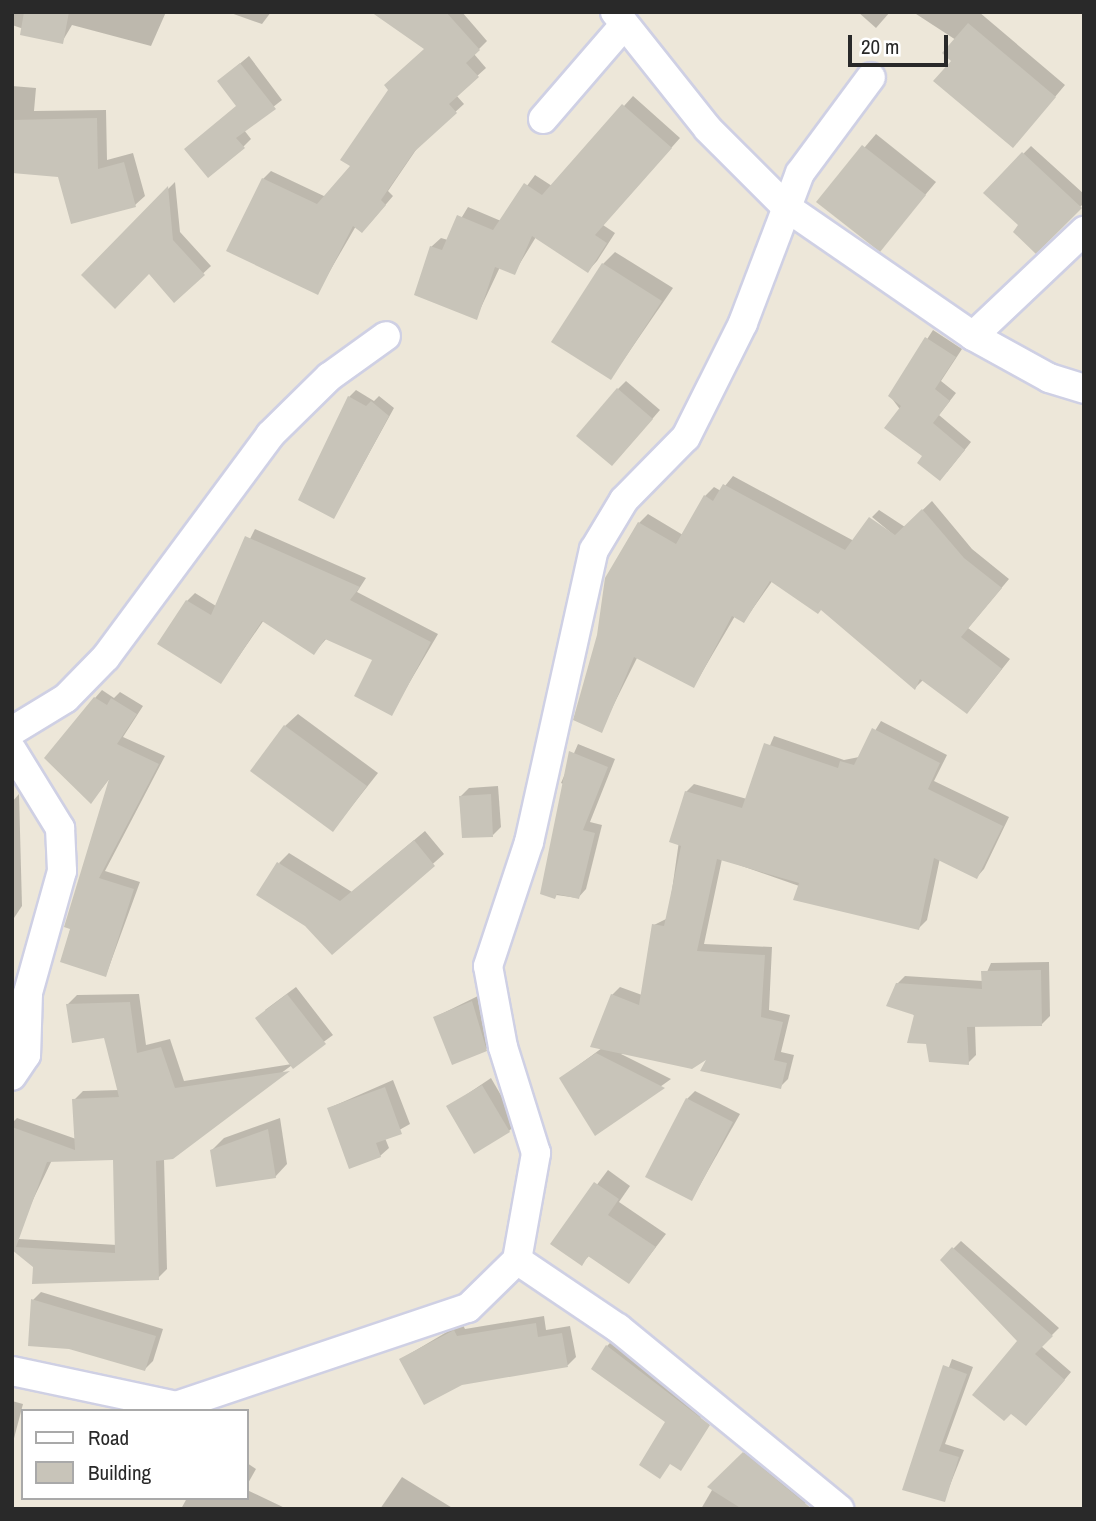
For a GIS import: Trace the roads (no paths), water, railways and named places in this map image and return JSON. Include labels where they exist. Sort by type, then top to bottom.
[{"type":"street","points":[[543,119],[620,19],[708,129],[786,207],[973,336],[1049,378],[1084,389]]},
{"type":"street","points":[[12,1371],[176,1406],[468,1308],[517,1260],[536,1153],[503,1047],[488,966],[528,842],[564,660],[594,550],[624,500],[686,437],[743,323],[786,207],[829,127],[872,78]]},
{"type":"street","points":[[973,336],[1084,231]]},
{"type":"street","points":[[12,732],[66,698],[106,657],[270,435],[329,377],[386,336]]},
{"type":"street","points":[[12,750],[60,828],[62,871],[28,993],[26,1055],[12,1076]]},
{"type":"street","points":[[517,1260],[618,1328],[839,1509]]}]
